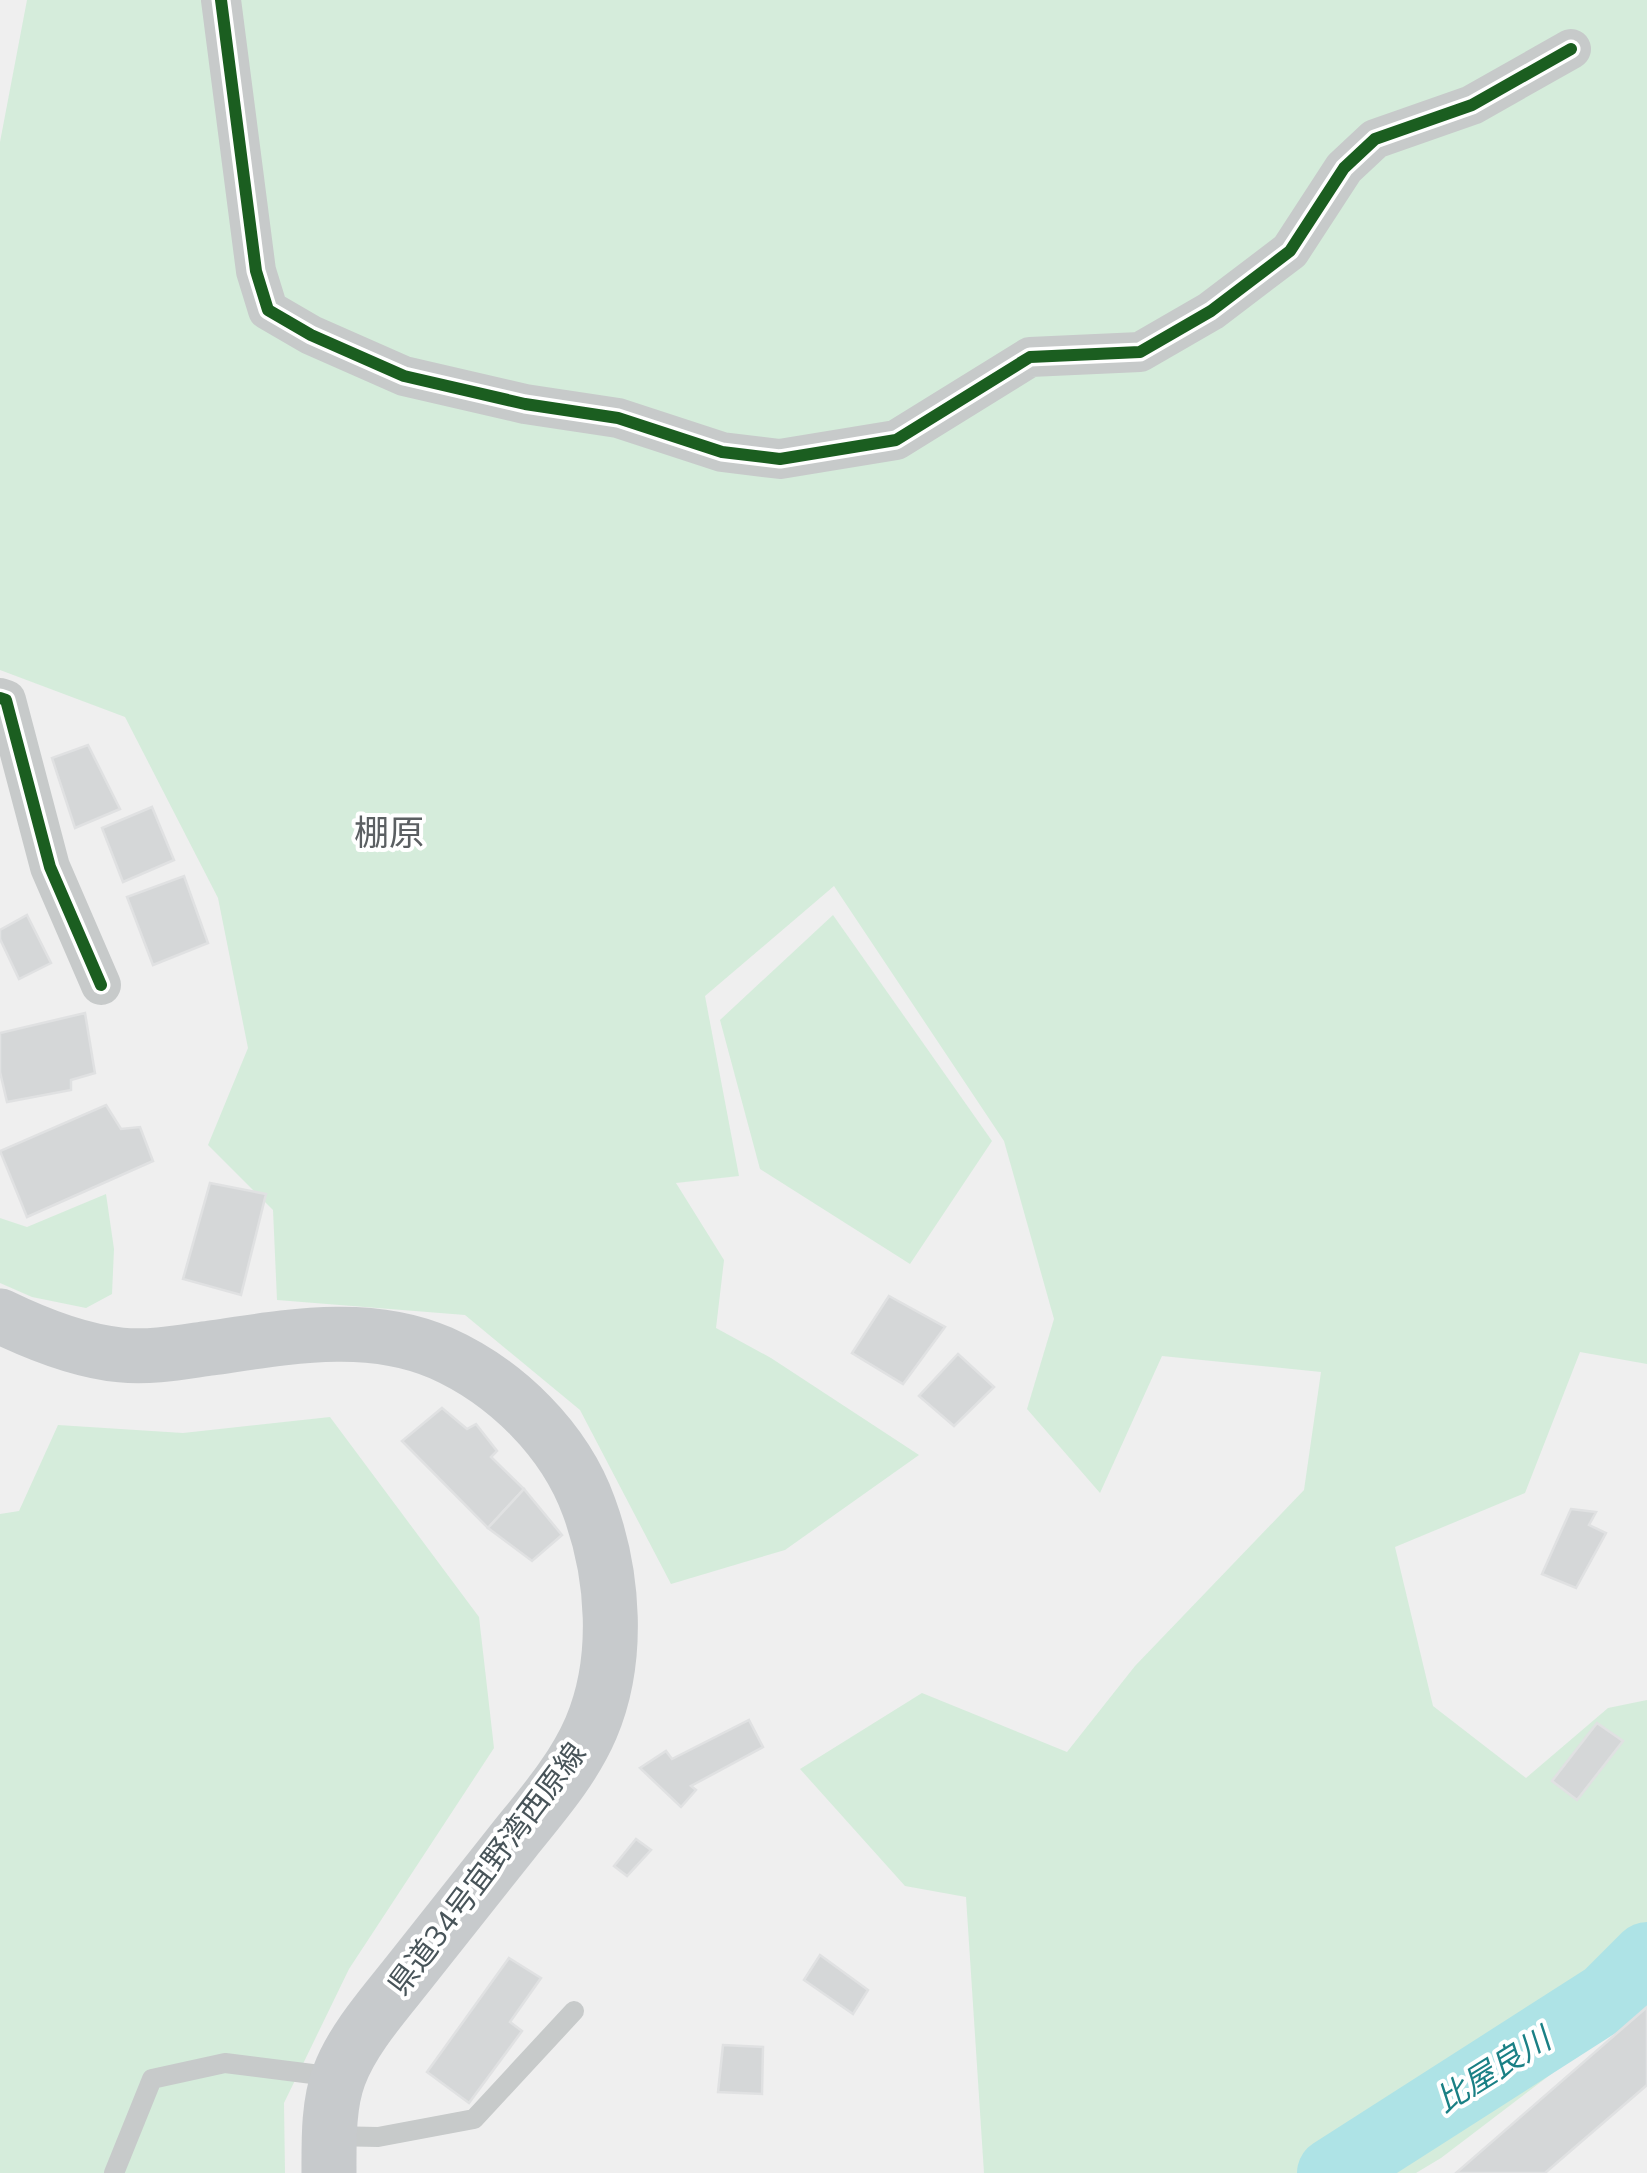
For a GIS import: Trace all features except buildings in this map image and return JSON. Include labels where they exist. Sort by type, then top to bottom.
[{"type":"main road","name":"県道34号宜野湾西原線","points":[[0,1316],[34,1332],[120,1355],[166,1355],[342,1332],[414,1342],[472,1369],[524,1410],[568,1463],[585,1496],[598,1530],[610,1610],[610,1653],[591,1728],[554,1790],[390,1997],[350,2054],[338,2078],[329,2154]]},
{"type":"street","points":[[221,0],[256,271],[268,310],[404,376],[525,404],[618,418],[722,452],[780,459],[896,440],[1030,357],[1140,352],[1211,311],[1290,250],[1344,168],[1375,139],[1472,106],[1571,48]]},
{"type":"street","points":[[0,698],[6,700],[50,867],[102,985]]},
{"type":"lane","points":[[329,2154],[378,2138],[474,2120],[574,2011]]},
{"type":"lane","points":[[114,2173],[152,2079],[225,2063],[338,2078]]},
{"type":"green space","points":[[27,0],[1647,0],[1647,1364],[1580,1352],[1525,1493],[1395,1547],[1433,1706],[1526,1778],[1608,1708],[1647,1700],[1647,2001],[1441,2158],[1416,2173],[984,2173],[966,1897],[905,1886],[800,1769],[922,1693],[1067,1752],[1135,1666],[1304,1490],[1321,1372],[1162,1356],[1100,1493],[1027,1409],[1054,1319],[1004,1141],[834,886],[705,996],[739,1176],[676,1183],[724,1260],[716,1328],[771,1358],[919,1455],[785,1550],[671,1584],[580,1410],[465,1315],[277,1300],[273,1210],[208,1145],[248,1048],[218,898],[125,717],[0,670],[0,142]]},
{"type":"green space","points":[[833,915],[992,1141],[910,1264],[760,1169],[720,1020]]},
{"type":"green space","points":[[106,1194],[114,1249],[112,1294],[86,1308],[32,1297],[0,1283],[0,1218],[27,1227]]},
{"type":"green space","points":[[330,1417],[479,1617],[494,1748],[349,1969],[284,2103],[285,2173],[0,2173],[0,1514],[19,1511],[58,1425],[183,1433]]},
{"type":"waterway","name":"比屋良川","points":[[1332,2173],[1607,1997],[1647,1957]]},
{"type":"cycle path","points":[[221,0],[256,271],[268,310],[311,335],[404,376],[525,404],[618,418],[722,452],[780,459],[896,440],[1030,357],[1140,352],[1211,311],[1290,251],[1344,168],[1375,139],[1472,105],[1571,49]]},
{"type":"cycle path","points":[[0,698],[6,700],[50,867],[101,985]]},
{"type":"district","name":"棚原","points":[[389,833]]}]
